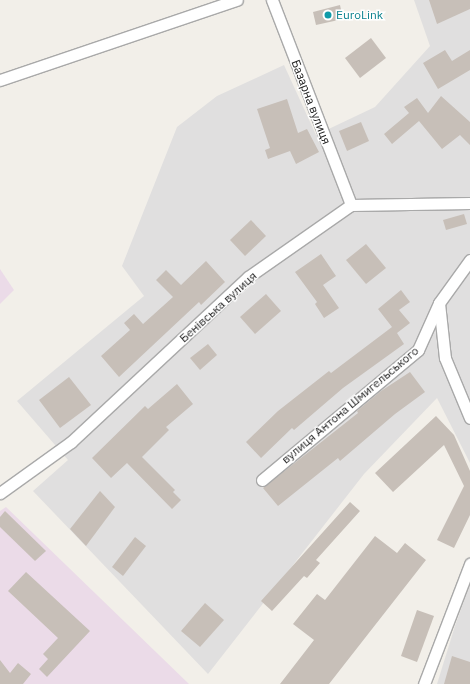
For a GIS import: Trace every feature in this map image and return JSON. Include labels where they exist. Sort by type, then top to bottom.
[{"type":"street","points":[[0,80],[237,0]]},
{"type":"street","name":"Базарна вулиця","points":[[272,0],[351,205]]},
{"type":"street","points":[[351,205],[470,203]]},
{"type":"street","name":"Бенівська вулиця","points":[[0,493],[71,442],[248,277],[351,205]]},
{"type":"street","name":"вулиця Антона Шмигельського","points":[[262,480],[418,350],[440,303],[470,260]]},
{"type":"street","points":[[440,303],[445,358],[470,418]]},
{"type":"street","points":[[424,684],[470,564]]},
{"type":"shaded area","points":[[414,0],[470,0],[470,463],[437,398],[364,474],[208,674],[33,491],[68,460],[17,401],[144,296],[122,266],[177,127],[217,96],[284,65],[316,135],[375,107],[430,46]]},
{"type":"shaded area","points":[[0,269],[14,290],[0,304]]},
{"type":"shaded area","points":[[6,507],[189,684],[0,684],[0,511]]},
{"type":"shaded area","points":[[470,584],[470,684],[437,684],[455,626]]},
{"type":"building","points":[[429,0],[470,0],[470,9],[437,24]]},
{"type":"building","name":"EuroLink","points":[[340,5],[343,19],[316,25],[313,12]]},
{"type":"building","points":[[371,38],[386,58],[360,78],[345,58]]},
{"type":"building","points":[[445,50],[452,61],[470,50],[470,70],[438,89],[423,63]]},
{"type":"building","points":[[441,96],[470,122],[470,145],[460,135],[442,149],[419,121],[392,144],[384,134],[409,113],[404,107],[417,98],[428,113]]},
{"type":"building","points":[[287,99],[298,133],[307,129],[319,152],[296,164],[290,151],[268,159],[265,150],[270,148],[257,109]]},
{"type":"building","points":[[361,122],[369,141],[347,151],[339,131]]},
{"type":"building","points":[[464,214],[467,224],[446,230],[443,220]]},
{"type":"building","points":[[251,220],[266,236],[245,256],[230,240]]},
{"type":"building","points":[[366,244],[386,268],[366,284],[346,260]]},
{"type":"building","points":[[321,254],[336,276],[323,285],[339,308],[324,318],[315,304],[317,302],[295,272]]},
{"type":"building","points":[[206,261],[225,282],[201,305],[199,302],[119,377],[101,356],[130,330],[124,323],[134,314],[143,324],[173,297],[156,280],[166,270],[181,285]]},
{"type":"building","points":[[401,290],[410,302],[399,310],[410,323],[397,333],[404,344],[343,388],[294,430],[292,428],[261,458],[246,442],[278,411],[329,371],[331,373],[392,327],[378,309]]},
{"type":"building","points":[[266,294],[281,311],[255,334],[240,317]]},
{"type":"building","points":[[208,344],[217,355],[200,370],[190,358]]},
{"type":"building","points":[[410,372],[425,392],[395,414],[340,461],[338,458],[278,506],[263,488],[358,413],[357,411],[381,391]]},
{"type":"building","points":[[69,377],[91,405],[60,428],[39,400]]},
{"type":"building","points":[[177,384],[193,404],[166,427],[169,430],[142,457],[175,490],[173,492],[181,500],[172,509],[127,463],[111,478],[92,458],[145,406],[148,409]]},
{"type":"building","points":[[436,416],[454,435],[470,471],[470,515],[454,548],[437,540],[464,486],[444,445],[393,492],[375,473]]},
{"type":"building","points":[[100,491],[115,507],[86,546],[70,529]]},
{"type":"building","points":[[350,502],[360,511],[316,560],[320,563],[307,578],[304,576],[272,611],[261,601]]},
{"type":"building","points":[[5,511],[46,551],[35,561],[0,527],[0,517]]},
{"type":"building","points":[[375,536],[397,553],[405,543],[426,560],[329,684],[280,684],[314,640],[293,624],[317,594],[325,600]]},
{"type":"building","points":[[135,537],[146,546],[123,576],[112,567]]},
{"type":"building","points":[[26,572],[90,631],[47,677],[39,669],[48,659],[43,654],[58,638],[8,591]]},
{"type":"building","points":[[205,603],[224,620],[200,647],[181,631]]},
{"type":"building","points":[[417,610],[434,616],[417,662],[401,656]]},
{"type":"building","points":[[452,656],[470,662],[470,684],[444,684]]},
{"type":"building","points":[[0,660],[10,673],[18,663],[31,674],[23,684],[0,684]]},
{"type":"place","name":"EuroLink","points":[[328,15]]}]
